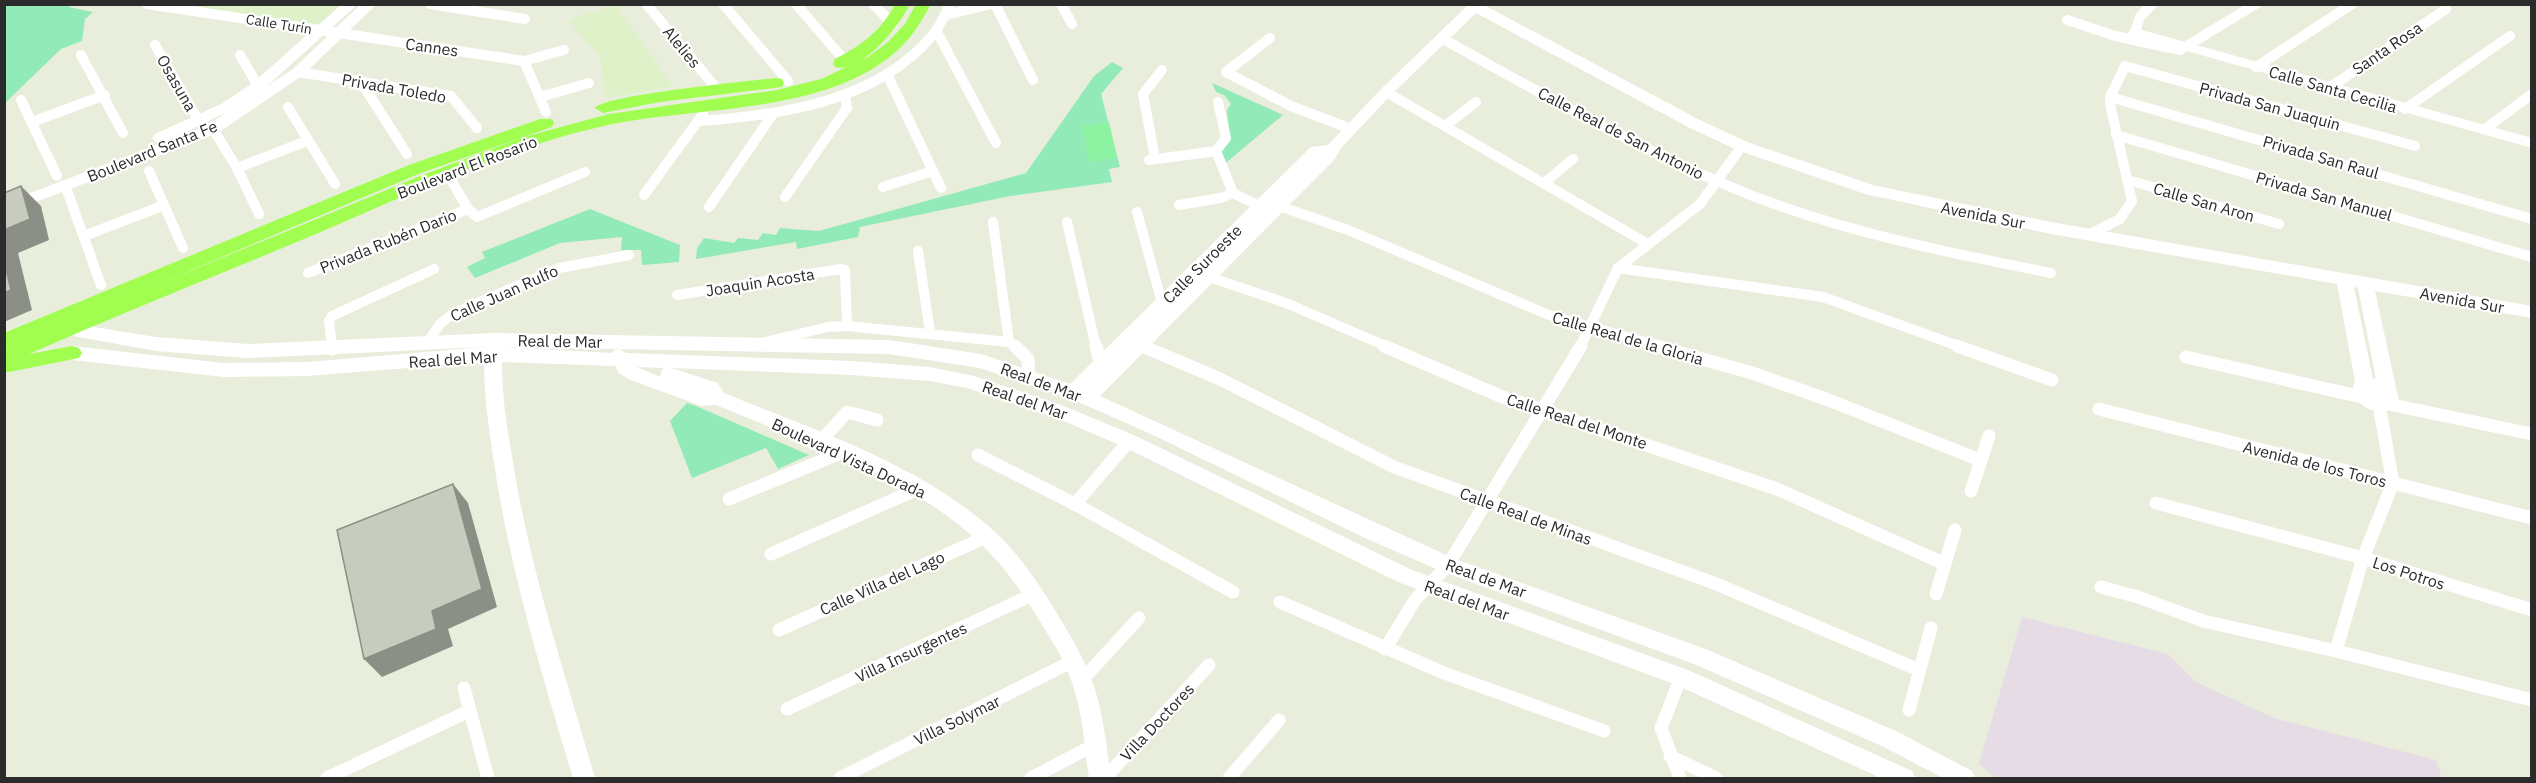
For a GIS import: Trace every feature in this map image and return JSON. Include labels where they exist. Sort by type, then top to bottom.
[{"type":"main road","name":"Boulevard El Rosario","points":[[4,341],[470,148],[600,109],[717,89],[788,81],[845,61],[873,44],[892,24],[903,4]]},
{"type":"main road","name":"Boulevard El Rosario","points":[[4,357],[447,173],[563,131],[621,118],[704,113],[836,80],[875,60],[898,43],[914,24],[924,4]]},
{"type":"main road","points":[[4,366],[72,353]]},
{"type":"street","name":"Calle Turín","points":[[147,4],[339,34]]},
{"type":"street","name":"Boulevard Santa Fe","points":[[206,125],[258,86],[351,4]]},
{"type":"street","name":"Boulevard Santa Fe","points":[[4,196],[146,158],[298,72],[370,4]]},
{"type":"street","points":[[430,4],[525,19]]},
{"type":"street","points":[[470,11],[484,4]]},
{"type":"street","points":[[723,4],[788,81]]},
{"type":"street","points":[[796,4],[845,61]]},
{"type":"street","points":[[873,4],[892,24]]},
{"type":"street","points":[[644,195],[704,113],[773,114],[845,95],[887,74],[918,50],[936,30],[948,10],[993,4],[1033,80]]},
{"type":"street","points":[[1061,4],[1072,24]]},
{"type":"street","points":[[2067,20],[2115,36],[2172,50],[2185,47],[2256,4]]},
{"type":"street","points":[[2256,67],[2352,4]]},
{"type":"street","name":"Alelies","points":[[647,5],[717,89]]},
{"type":"street","name":"Calle Suroeste","points":[[1080,395],[1140,345],[1209,277],[1329,156],[1336,144],[1386,92],[1473,5]]},
{"type":"street","name":"Avenida Sur","points":[[1473,5],[1652,102],[1742,146],[1832,178],[1893,196],[2088,235],[2532,312]]},
{"type":"street","points":[[2135,32],[2134,29],[2149,5]]},
{"type":"street","name":"Santa Rosa","points":[[2329,88],[2446,9]]},
{"type":"street","points":[[936,30],[996,143]]},
{"type":"street","name":"Calle Santa Cecilia","points":[[2135,32],[2532,143]]},
{"type":"street","name":"Cannes","points":[[339,34],[524,61],[564,50]]},
{"type":"street","points":[[2405,109],[2510,36]]},
{"type":"street","points":[[1270,38],[1227,72],[1291,106],[1351,129]]},
{"type":"street","name":"Calle Real de San Antonio","points":[[1441,38],[1672,162],[1798,213],[1894,242],[2052,273]]},
{"type":"street","name":"Osasuna","points":[[155,45],[206,125],[237,168],[259,214]]},
{"type":"street","points":[[81,55],[105,95],[123,133]]},
{"type":"street","points":[[240,55],[258,86]]},
{"type":"street","points":[[524,61],[546,112]]},
{"type":"street","name":"Privada San Juaquin","points":[[2110,97],[2125,66],[2415,146]]},
{"type":"street","points":[[1162,70],[1143,94],[1152,160],[1216,151],[1226,138],[1218,102]]},
{"type":"street","name":"Privada Toledo","points":[[298,72],[451,96],[477,128]]},
{"type":"street","points":[[887,74],[941,188]]},
{"type":"street","points":[[361,82],[407,154]]},
{"type":"street","points":[[540,97],[589,83]]},
{"type":"street","points":[[1386,92],[1648,244]]},
{"type":"street","points":[[2485,129],[2532,94]]},
{"type":"street","points":[[32,122],[105,95]]},
{"type":"street","points":[[785,197],[846,108],[845,95]]},
{"type":"street","points":[[2088,235],[2108,228],[2122,218],[2132,201],[2116,135],[2110,97]]},
{"type":"street","name":"Privada San Raul","points":[[2110,97],[2532,219]]},
{"type":"street","points":[[21,100],[61,181],[101,285]]},
{"type":"street","points":[[1444,126],[1476,102]]},
{"type":"street","points":[[288,107],[335,184]]},
{"type":"street","points":[[709,207],[773,114]]},
{"type":"street","name":"Privada San Manuel","points":[[2116,135],[2532,257]]},
{"type":"street","points":[[237,168],[307,141]]},
{"type":"street","name":"Calle Suroeste","points":[[1080,395],[1100,362],[1259,206],[1316,152],[1336,144]]},
{"type":"street","points":[[1385,649],[1415,600],[1448,565],[1488,502],[1590,328],[1618,268],[1700,204],[1742,146]]},
{"type":"street","points":[[1216,151],[1233,193]]},
{"type":"street","points":[[146,158],[162,206],[183,248]]},
{"type":"street","points":[[1544,183],[1574,159]]},
{"type":"street","points":[[883,187],[933,171]]},
{"type":"street","name":"Privada Rubén Dario","points":[[447,173],[473,217],[481,216],[585,172]]},
{"type":"street","name":"Calle San Aron","points":[[2128,180],[2279,224]]},
{"type":"street","name":"Boulevard Santa Fe","points":[[4,209],[61,181]]},
{"type":"street","points":[[1179,205],[1233,193],[1259,206]]},
{"type":"street","points":[[84,236],[162,206]]},
{"type":"street","name":"Calle Real de la Gloria","points":[[1279,206],[1348,230],[1502,297],[1590,328],[1752,374],[1826,399],[1980,460]]},
{"type":"street","name":"Privada Rubén Dario","points":[[308,273],[468,209]]},
{"type":"street","points":[[1137,212],[1162,303]]},
{"type":"street","points":[[993,222],[1009,342]]},
{"type":"street","points":[[1067,222],[1100,362]]},
{"type":"street","points":[[918,251],[930,332]]},
{"type":"street","name":"Calle Juan Rulfo","points":[[427,344],[440,324],[452,314],[559,268],[629,255]]},
{"type":"street","points":[[1618,268],[1823,297],[2052,380]]},
{"type":"street","points":[[332,349],[329,321],[332,316],[434,269]]},
{"type":"street","name":"Joaquin Acosta","points":[[677,295],[843,269],[847,326]]},
{"type":"street","name":"Calle Real del Monte","points":[[1209,277],[1286,303],[1457,379],[1541,410],[1778,489],[1945,564]]},
{"type":"street","points":[[2344,279],[2376,396],[2393,483]]},
{"type":"street","points":[[2365,283],[2376,396]]},
{"type":"street","name":"Real de Mar","points":[[43,325],[156,344],[211,349],[292,351],[427,344],[494,347],[623,342],[758,343],[889,347],[981,361],[1080,395],[1205,450],[1372,532],[1448,565],[1701,657],[1890,739],[1964,778]]},
{"type":"street","points":[[758,343],[828,327],[847,326],[930,332],[1009,342],[1030,358],[1029,376]]},
{"type":"street","points":[[623,342],[628,360]]},
{"type":"street","name":"Calle Real de Minas","points":[[1140,345],[1218,378],[1394,467],[1714,583],[1919,670]]},
{"type":"street","points":[[494,347],[495,402],[505,480],[519,543],[584,778]]},
{"type":"street","name":"Real del Mar","points":[[72,353],[223,370],[307,369],[494,347],[628,360],[770,364],[929,374],[1010,393],[1129,441],[1429,586],[1681,677],[1904,778]]},
{"type":"street","points":[[2186,357],[2376,396],[2532,434]]},
{"type":"street","name":"Boulevard Vista Dorada","points":[[628,360],[634,374],[702,399],[717,398],[920,488],[986,537],[1034,594],[1082,680],[1096,744],[1100,778]]},
{"type":"street","name":"Avenida de los Toros","points":[[2098,409],[2532,518]]},
{"type":"street","points":[[820,442],[847,412],[877,420]]},
{"type":"street","points":[[1971,491],[1989,436]]},
{"type":"street","points":[[1075,504],[1129,441]]},
{"type":"street","points":[[729,499],[843,452]]},
{"type":"street","points":[[978,455],[1075,504],[1233,592]]},
{"type":"street","name":"Los Potros","points":[[2393,483],[2363,558],[2495,601],[2532,610]]},
{"type":"street","points":[[771,554],[920,488]]},
{"type":"street","points":[[2156,503],[2363,558],[2336,651]]},
{"type":"street","points":[[1936,594],[1955,530]]},
{"type":"street","name":"Calle Villa del Lago","points":[[779,630],[986,537]]},
{"type":"street","points":[[2101,587],[2138,597],[2203,621],[2336,651],[2532,700]]},
{"type":"street","name":"Villa Insurgentes","points":[[787,710],[1034,594]]},
{"type":"street","points":[[1280,602],[1444,673],[1604,730]]},
{"type":"street","points":[[1082,680],[1139,618]]},
{"type":"street","points":[[1909,710],[1931,628]]},
{"type":"street","name":"Villa Solymar","points":[[840,778],[1073,662]]},
{"type":"street","name":"Villa Doctores","points":[[1106,778],[1209,665]]},
{"type":"street","points":[[1680,778],[1661,728],[1681,677]]},
{"type":"street","points":[[464,688],[488,778]]},
{"type":"street","points":[[327,778],[470,711]]},
{"type":"street","points":[[1229,778],[1279,720]]},
{"type":"street","points":[[1031,778],[1096,744]]},
{"type":"street","points":[[1670,756],[1716,778]]},
{"type":"shaded area","points":[[165,5],[342,5],[317,28]]},
{"type":"shaded area","points":[[615,5],[673,87],[606,98],[600,57],[568,20]]},
{"type":"shaded area","points":[[2022,617],[2168,654],[2196,682],[2274,718],[2436,760],[2442,778],[1996,778],[1979,764]]},
{"type":"green space","points":[[5,4],[71,5],[69,7],[93,12],[85,19],[82,41],[61,49],[5,103]]},
{"type":"green space","points":[[1112,62],[1123,68],[1101,94],[1120,167],[1109,169],[1112,182],[1010,196],[860,227],[858,237],[797,249],[796,242],[696,259],[697,248],[704,238],[734,243],[738,238],[758,240],[763,233],[776,235],[780,228],[819,231],[1026,173],[1094,76]]},
{"type":"green space","points":[[1212,83],[1283,115],[1222,166],[1217,154],[1230,140],[1227,110],[1231,104],[1224,95],[1216,92]]},
{"type":"green space","points":[[1109,122],[1117,158],[1089,162],[1082,126]]},
{"type":"green space","points":[[590,209],[680,245],[679,262],[642,265],[641,250],[621,250],[622,237],[560,243],[475,278],[467,267],[485,258],[482,252]]},
{"type":"green space","points":[[687,403],[809,455],[778,469],[766,448],[692,478],[670,421]]},
{"type":"building","points":[[21,186],[30,219],[4,230],[4,193]]},
{"type":"building","points":[[4,261],[11,290],[4,293]]},
{"type":"building","points":[[453,484],[482,589],[432,611],[436,629],[364,659],[337,530]]}]
